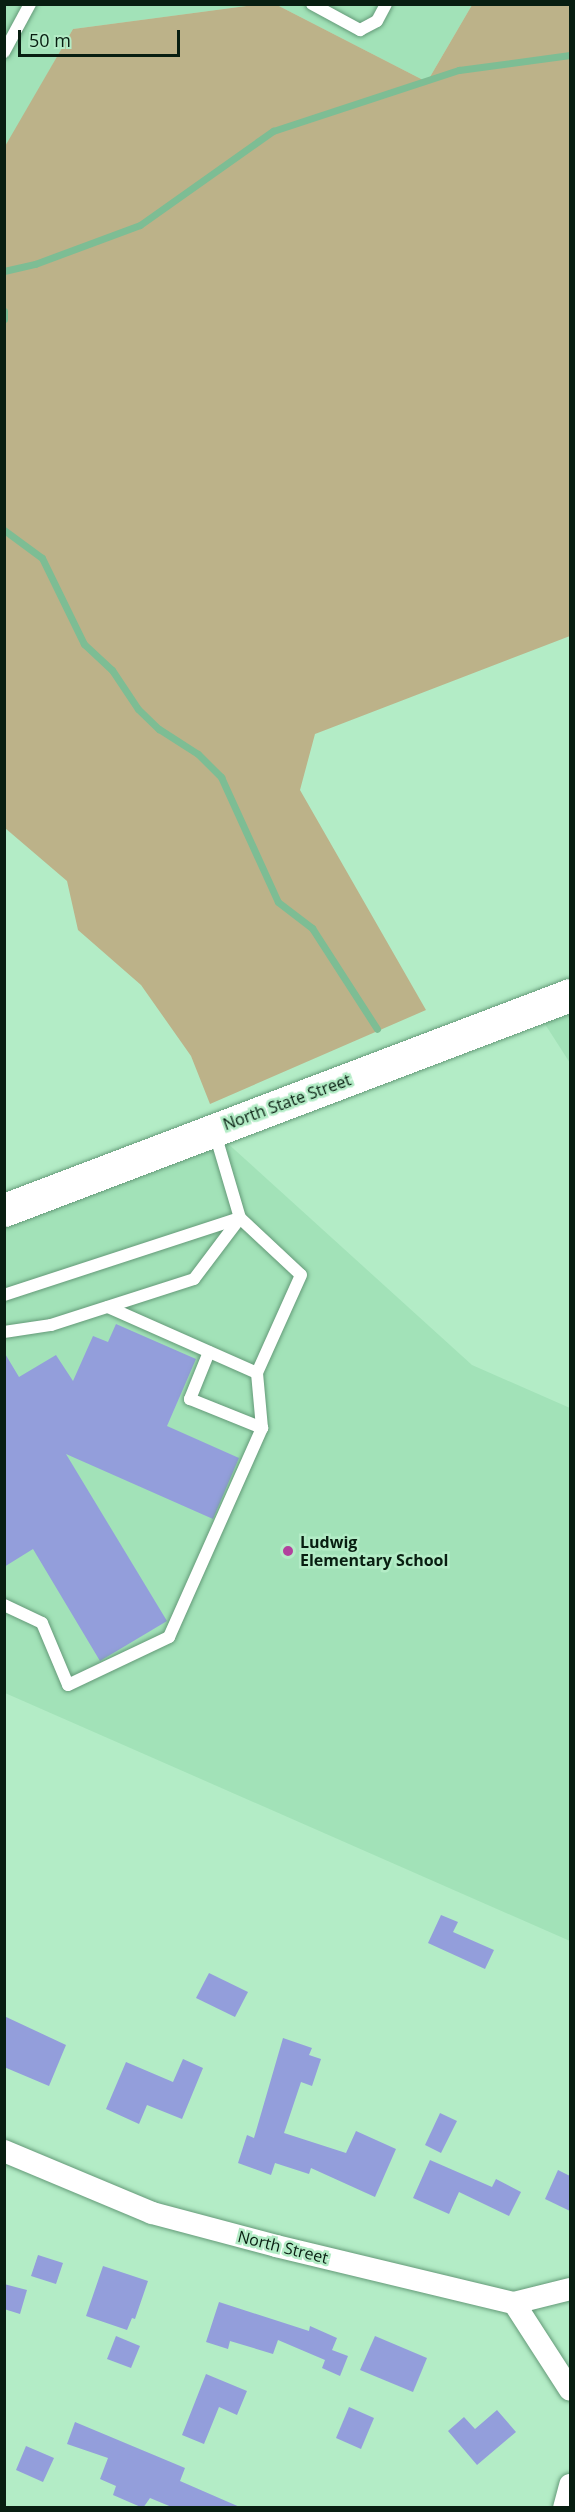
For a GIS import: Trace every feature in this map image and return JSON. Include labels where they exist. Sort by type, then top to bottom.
[{"type":"main road","name":"North State Street","points":[[4,1209],[570,995]]},
{"type":"street","name":"North Street","points":[[4,2151],[152,2213],[514,2303],[570,2289]]},
{"type":"street","points":[[514,2303],[570,2390]]},
{"type":"street","points":[[564,2508],[570,2486]]},
{"type":"lane","points":[[4,52],[30,4]]},
{"type":"lane","points":[[312,4],[360,30],[377,21],[386,4]]},
{"type":"lane","points":[[4,1605],[42,1623],[68,1685],[169,1637],[262,1428],[257,1373],[301,1275],[240,1218],[214,1129]]},
{"type":"lane","points":[[4,1295],[240,1218]]},
{"type":"lane","points":[[4,1332],[51,1325],[194,1279],[240,1218]]},
{"type":"lane","points":[[108,1307],[257,1373]]},
{"type":"lane","points":[[209,1352],[190,1399],[262,1428]]},
{"type":"shaded area","points":[[5,5],[254,5],[73,29],[5,148]]},
{"type":"shaded area","points":[[254,5],[277,5],[427,82],[472,5],[570,5],[570,636],[315,734],[300,790],[426,1010],[210,1104],[191,1056],[141,985],[78,930],[67,881],[5,828],[4,148],[73,29]]},
{"type":"shaded area","points":[[277,5],[472,5],[427,82]]},
{"type":"shaded area","points":[[570,1011],[570,1063],[543,1021]]},
{"type":"shaded area","name":"Ludwig Elementary School","points":[[225,1141],[472,1365],[570,1408],[570,1941],[5,1693],[4,1224]]},
{"type":"building","points":[[116,1324],[196,1359],[167,1426],[239,1458],[213,1519],[66,1454],[167,1621],[100,1661],[33,1549],[4,1567],[4,1352],[19,1377],[56,1355],[73,1381],[93,1336],[108,1342]]},
{"type":"building","points":[[441,1915],[458,1922],[453,1932],[494,1950],[485,1969],[428,1943]]},
{"type":"building","points":[[209,1973],[248,1992],[235,2017],[196,1998]]},
{"type":"building","points":[[4,2016],[66,2045],[49,2086],[4,2067]]},
{"type":"building","points":[[283,2038],[312,2048],[309,2055],[321,2059],[312,2086],[301,2082],[284,2133],[346,2153],[356,2131],[396,2149],[375,2197],[311,2168],[309,2174],[275,2163],[271,2175],[238,2163],[247,2135],[254,2138]]},
{"type":"building","points":[[183,2059],[203,2068],[182,2119],[147,2105],[139,2124],[106,2109],[126,2062],[173,2082]]},
{"type":"building","points":[[440,2113],[457,2121],[441,2153],[425,2145]]},
{"type":"building","points":[[430,2160],[492,2187],[496,2179],[521,2192],[509,2216],[459,2192],[449,2214],[413,2198]]},
{"type":"building","points":[[558,2170],[570,2176],[570,2211],[545,2199]]},
{"type":"building","points":[[38,2255],[63,2263],[56,2284],[31,2276]]},
{"type":"building","points":[[103,2266],[148,2281],[135,2319],[132,2318],[127,2330],[86,2316]]},
{"type":"building","points":[[4,2284],[27,2290],[20,2314],[4,2309]]},
{"type":"building","points":[[219,2302],[309,2331],[310,2326],[337,2338],[332,2350],[348,2356],[340,2376],[322,2368],[325,2360],[278,2340],[273,2354],[230,2341],[228,2349],[206,2342]]},
{"type":"building","points":[[116,2336],[140,2346],[131,2368],[107,2359]]},
{"type":"building","points":[[375,2336],[427,2358],[413,2392],[360,2370]]},
{"type":"building","points":[[206,2374],[247,2391],[237,2415],[219,2407],[204,2444],[182,2435]]},
{"type":"building","points":[[349,2407],[374,2418],[361,2449],[336,2438]]},
{"type":"building","points":[[497,2410],[516,2432],[477,2465],[448,2431],[464,2417],[475,2429]]},
{"type":"building","points":[[75,2422],[185,2468],[180,2481],[242,2508],[174,2508],[150,2498],[143,2508],[113,2495],[116,2486],[100,2479],[108,2458],[67,2444]]},
{"type":"building","points":[[26,2446],[54,2458],[43,2482],[16,2470]]},
{"type":"waterway","points":[[4,271],[35,264],[140,225],[273,131],[459,70],[570,55]]},
{"type":"waterway","points":[[4,311],[4,319]]},
{"type":"waterway","points":[[4,530],[42,558],[84,644],[112,670],[138,709],[159,729],[198,754],[221,777],[278,902],[312,928],[377,1029]]},
{"type":"place","name":"Ludwig Elementary School","points":[[288,1551]]}]
